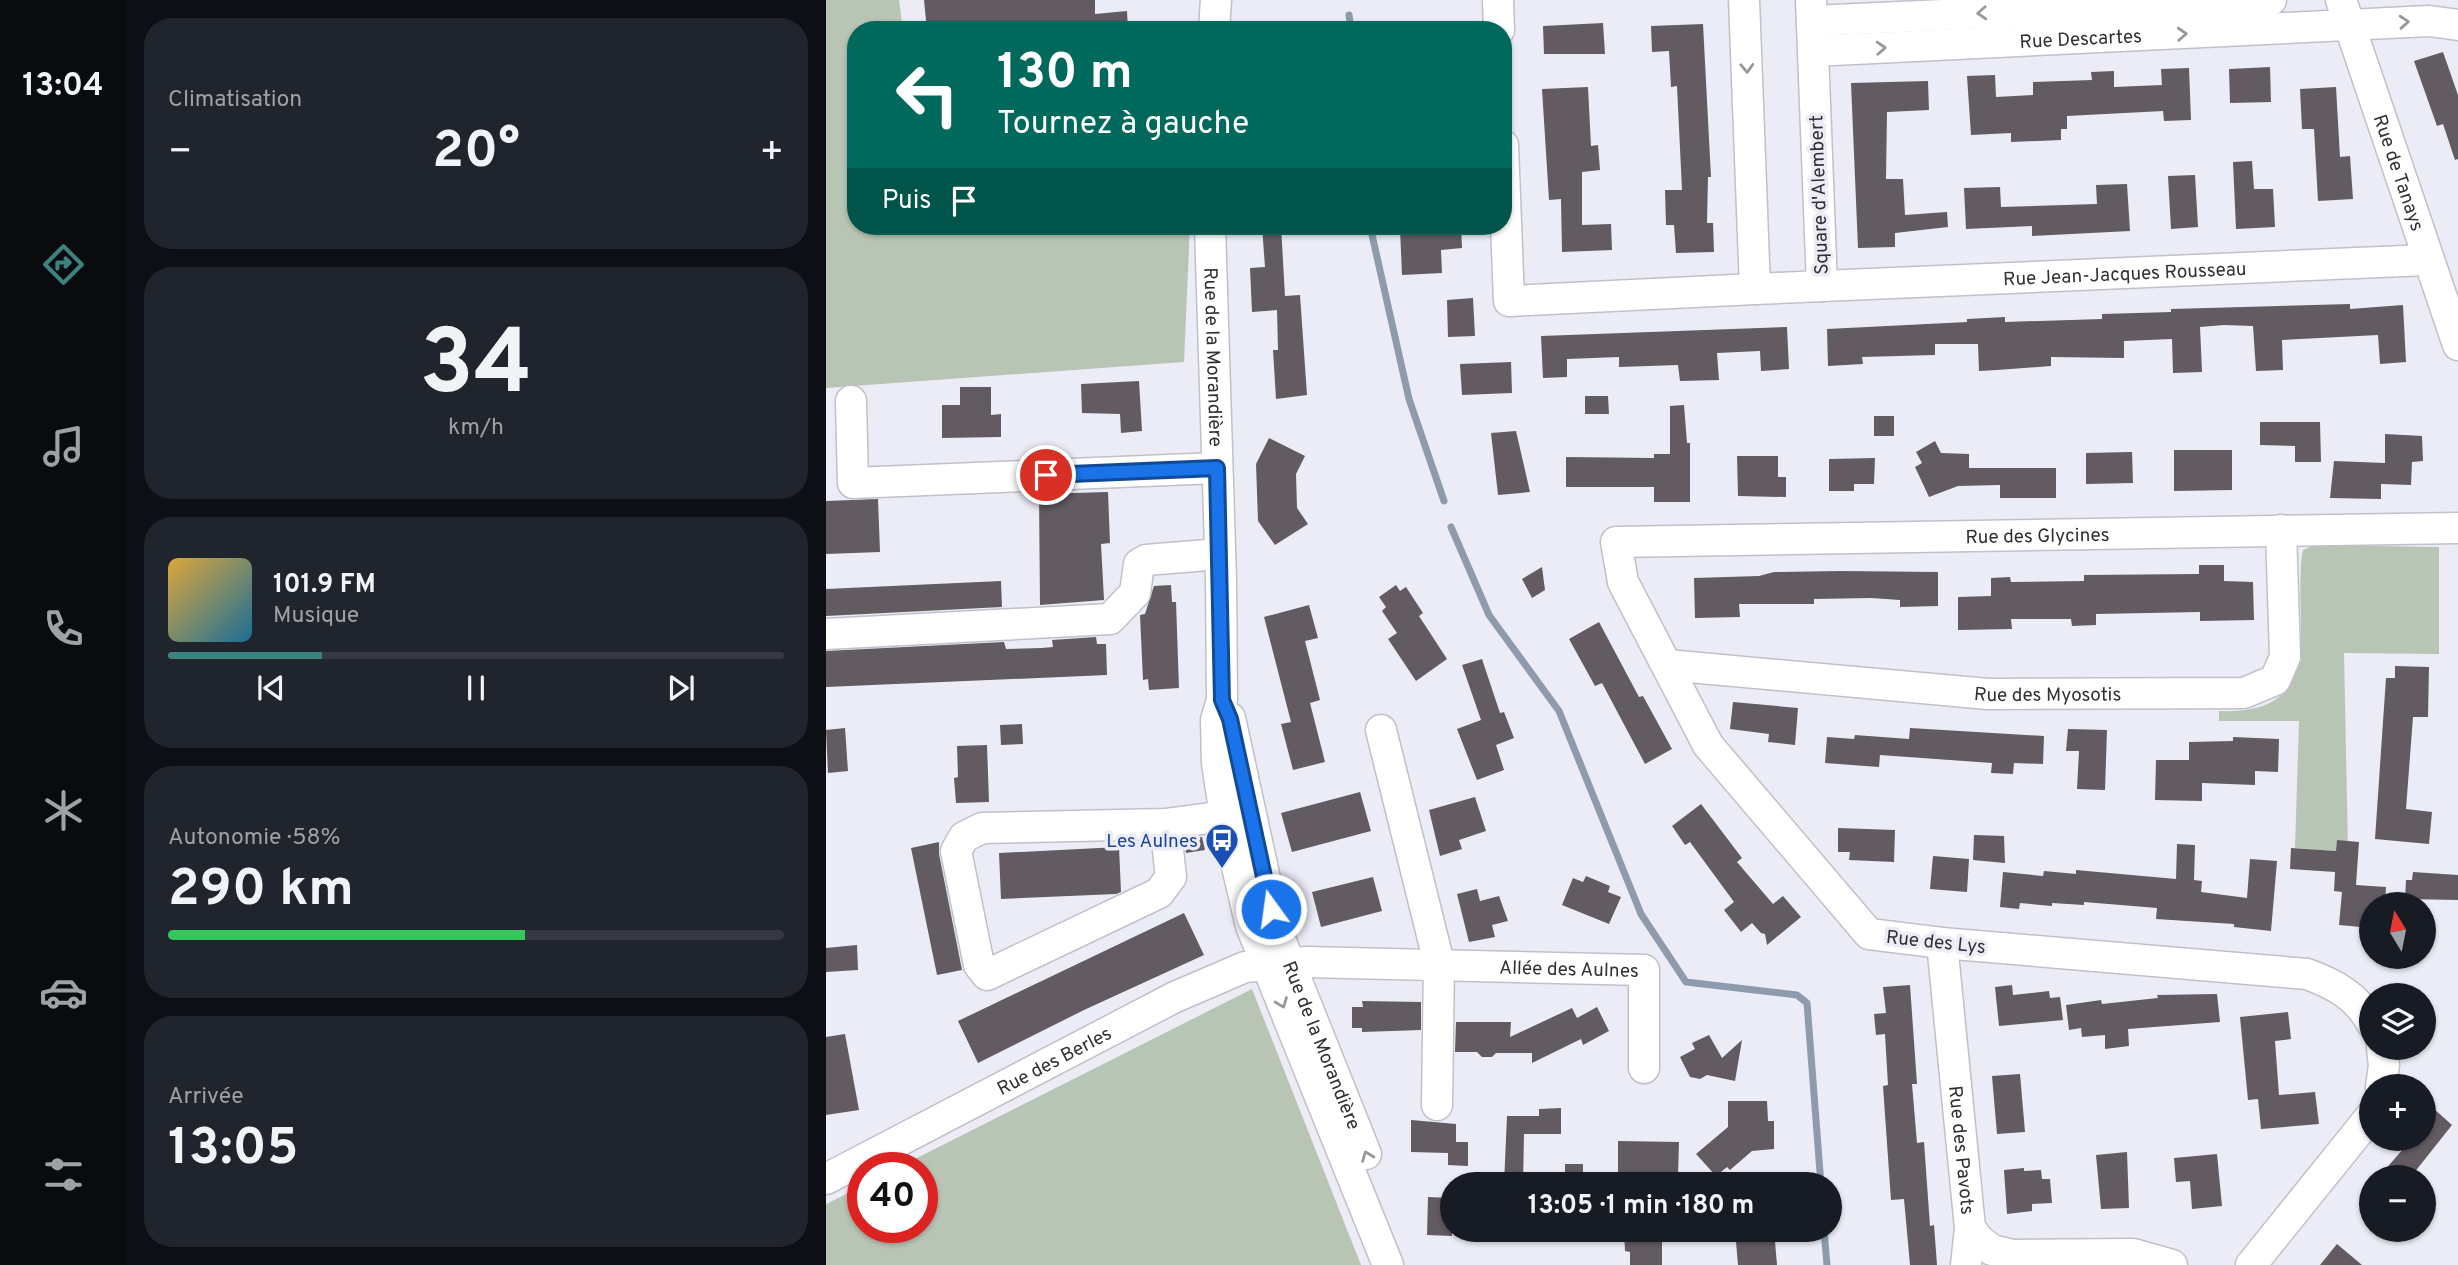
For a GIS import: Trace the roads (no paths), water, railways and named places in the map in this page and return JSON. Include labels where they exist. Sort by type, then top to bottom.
[{"type":"street","points":[[1215,21],[1216,0]]},
{"type":"street","points":[[1497,0],[1498,21]]},
{"type":"street","points":[[1506,235],[1509,301],[1755,289],[1744,0]]},
{"type":"street","name":"Rue Descartes","points":[[1811,11],[2271,0]]},
{"type":"street","points":[[2415,0],[2458,14]]},
{"type":"street","name":"Square d'Alembert","points":[[1755,289],[1822,286],[1811,11]]},
{"type":"street","name":"Rue Descartes","points":[[1813,51],[2345,13],[2458,25]]},
{"type":"street","name":"Rue de Tanays","points":[[2345,13],[2458,345]]},
{"type":"street","name":"Rue de la Morandière","points":[[1210,235],[1222,700],[1216,720],[1225,816],[1242,894],[1278,963],[1409,1265]]},
{"type":"street","name":"Rue Jean-Jacques Rousseau","points":[[1822,286],[2428,260]]},
{"type":"street","points":[[850,401],[853,483],[1217,468]]},
{"type":"street","name":"Rue des Glycines","points":[[1616,542],[2458,528]]},
{"type":"street","name":"Rue des Myosotis","points":[[1667,664],[1988,694],[2244,693],[2275,680],[2285,657],[2281,530]]},
{"type":"street","name":"Rue des Lys","points":[[1616,542],[1623,582],[1708,745],[1869,934],[1942,943],[2307,974],[2348,994],[2359,1004]]},
{"type":"street","points":[[826,634],[1111,619],[1135,593],[1139,564],[1146,560],[1220,554]]},
{"type":"street","name":"Rue de la Morandière","points":[[1222,700],[1230,719],[1266,890],[1278,963],[1388,1265]]},
{"type":"street","points":[[1381,730],[1439,963],[1437,1105]]},
{"type":"street","points":[[1165,824],[1171,877],[1159,893],[987,975],[978,965],[956,851],[964,837],[982,828],[1165,824],[1225,816]]},
{"type":"street","name":"Rue des Pavots","points":[[1942,943],[1970,1228],[1979,1240],[1992,1250],[2013,1255],[2133,1254],[2172,1265]]},
{"type":"street","name":"Allée des Aulnes","points":[[1278,963],[1439,963],[1644,970],[1644,1068]]},
{"type":"street","name":"Rue des Berles","points":[[826,1179],[1175,997],[1245,967],[1278,963]]},
{"type":"street","points":[[2251,1265],[2359,1131]]},
{"type":"street","points":[[1966,1265],[1970,1228]]},
{"type":"waterway","points":[[1349,15],[1350,21]]},
{"type":"waterway","points":[[1372,235],[1409,399],[1444,501]]},
{"type":"waterway","points":[[1451,527],[1489,615],[1559,711],[1641,914],[1686,982],[1797,995],[1807,1003],[1820,1172]]},
{"type":"waterway","points":[[1825,1242],[1827,1265]]},
{"type":"place","name":"Les Aulnes","points":[[1222,870]]}]
